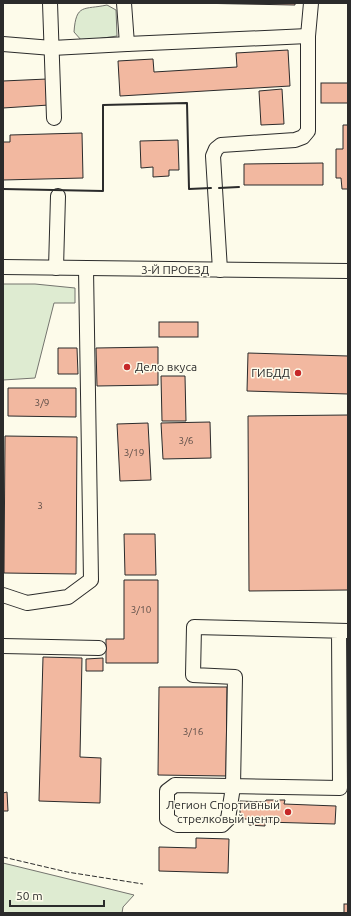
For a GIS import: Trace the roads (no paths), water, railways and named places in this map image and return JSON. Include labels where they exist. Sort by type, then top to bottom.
[{"type":"street","points":[[50,3],[54,118]]},
{"type":"street","points":[[124,3],[126,44]]},
{"type":"street","points":[[220,270],[214,156],[216,149],[221,145],[295,140],[303,137],[308,130],[308,36],[311,3]]},
{"type":"street","points":[[3,44],[52,48],[308,36]]},
{"type":"street","points":[[56,268],[58,196]]},
{"type":"street","name":"3-Й ПРОЕЗД","points":[[3,267],[348,271]]},
{"type":"street","points":[[3,595],[27,603],[68,597],[92,580],[86,269]]},
{"type":"street","points":[[344,631],[194,627],[193,675],[235,677],[233,787],[228,819],[222,824],[177,825],[167,818],[167,791],[175,785],[233,787],[340,788],[344,631]]},
{"type":"street","points":[[3,646],[99,648]]},
{"type":"place","name":"Дело вкуса","points":[[127,367]]},
{"type":"place","name":"ГИБДД","points":[[298,373]]},
{"type":"place","name":"Легион Спортивный стрелковый центр","points":[[288,812]]}]
